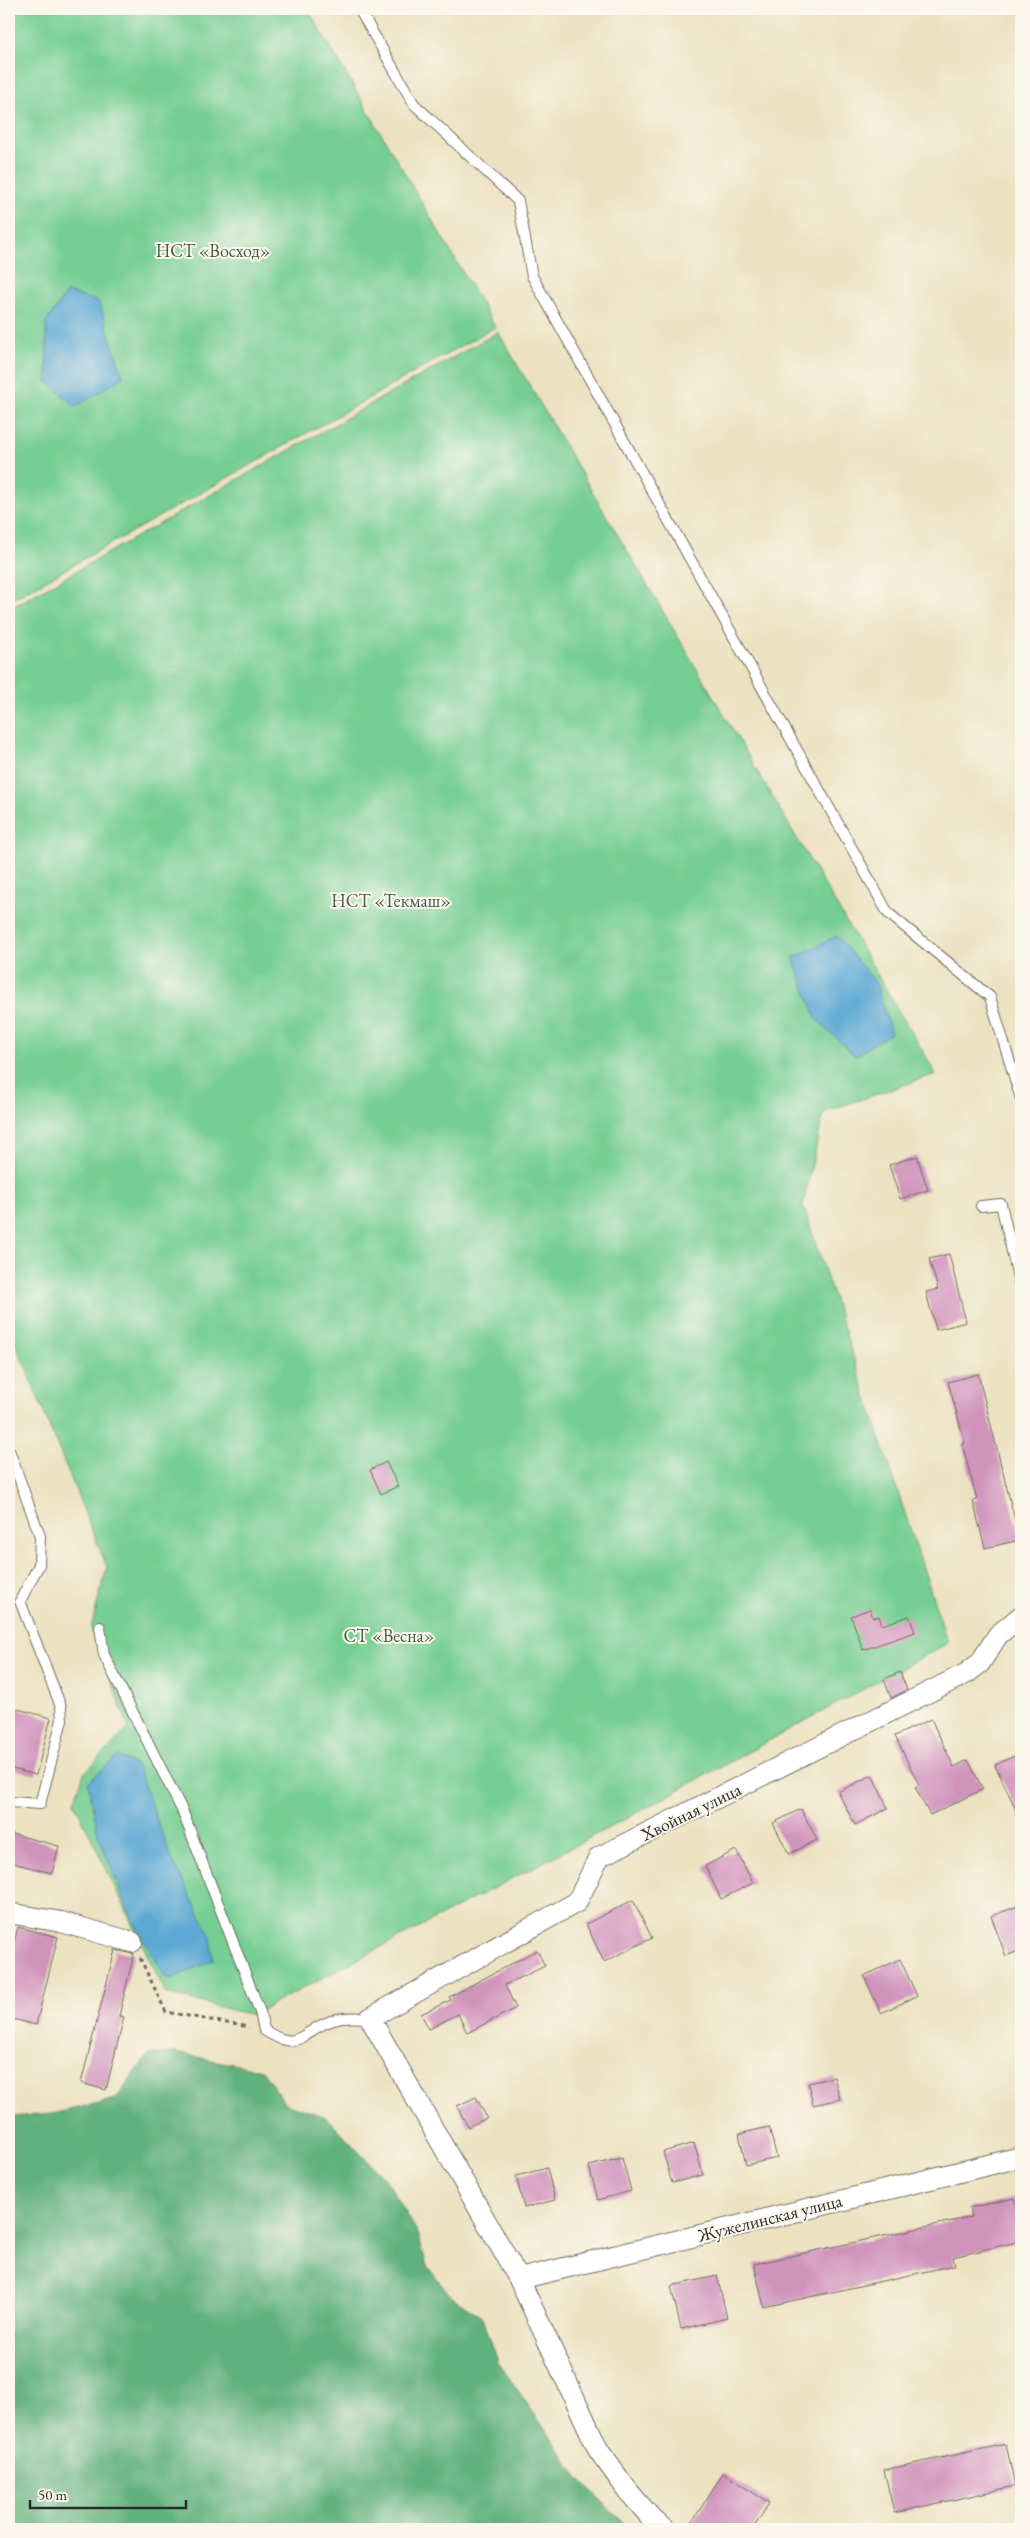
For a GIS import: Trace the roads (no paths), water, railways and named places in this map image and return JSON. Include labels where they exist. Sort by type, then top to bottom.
[{"type":"street","name":"Хвойная улица","points":[[370,2018],[577,1902],[599,1857],[967,1673],[980,1663],[998,1635],[1021,1616]]},
{"type":"street","points":[[9,1913],[61,1922],[132,1942]]},
{"type":"street","points":[[370,2018],[519,2279],[599,2451],[628,2491],[653,2520],[665,2529]]},
{"type":"street","name":"Жужелинская улица","points":[[519,2279],[1021,2157]]},
{"type":"lane","points":[[359,9],[414,104],[518,201],[532,276],[888,913],[990,997],[1021,1099]]},
{"type":"lane","points":[[981,1206],[1001,1204],[1021,1290]]},
{"type":"lane","points":[[9,1450],[40,1536],[39,1564],[20,1601],[61,1707],[62,1720],[40,1804],[9,1802]]},
{"type":"lane","points":[[100,1626],[104,1655],[182,1810],[260,2012],[264,2030],[278,2039],[295,2042],[335,2019],[370,2018]]},
{"type":"water","points":[[67,292],[99,302],[123,377],[76,407],[47,381],[46,323]]},
{"type":"water","points":[[837,936],[876,983],[891,1033],[855,1056],[817,1020],[793,958]]},
{"type":"water","points":[[118,1756],[137,1766],[170,1855],[211,1937],[213,1960],[171,1979],[166,1978],[132,1919],[98,1835],[88,1782]]},
{"type":"park label","name":"НСТ «Восход»","points":[[213,251]]},
{"type":"park label","name":"НСТ «Текмаш»","points":[[391,901]]},
{"type":"park label","name":"СТ «Весна»","points":[[389,1636]]}]
